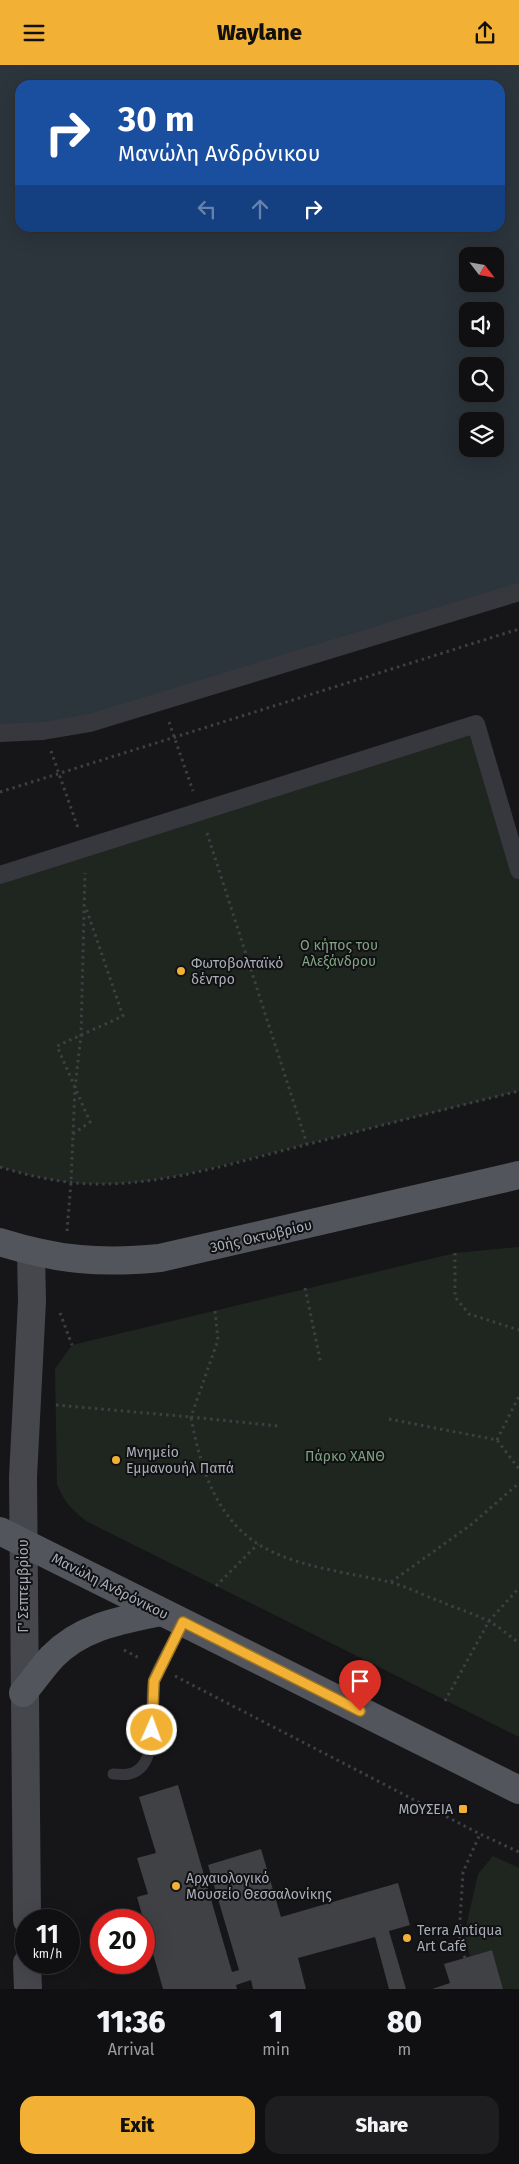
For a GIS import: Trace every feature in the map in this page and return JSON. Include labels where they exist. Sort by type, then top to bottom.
[{"type":"main road","name":"30ής Οκτωβρίου","points":[[0,1242],[64,1259],[120,1261],[169,1257],[519,1175]]},
{"type":"main road","name":"Γ' Σεπτεμβρίου","points":[[27,1909],[23,1693],[11,1537],[23,1477],[32,1301],[31,1251]]},
{"type":"main road","name":"Μανώλη Ανδρόνικου","points":[[11,1537],[519,1790]]},
{"type":"main road","points":[[23,1693],[60,1649],[89,1631],[107,1623],[172,1617]]},
{"type":"main road","points":[[27,1974],[28,1989]]},
{"type":"street","points":[[0,733],[43,731],[90,723],[519,592]]},
{"type":"street","points":[[0,875],[476,723],[519,871]]},
{"type":"lane","points":[[113,1774],[129,1774],[138,1769],[146,1759],[151,1747],[154,1681],[160,1668],[172,1617]]},
{"type":"path","points":[[0,792],[519,629]]},
{"type":"path","points":[[162,701],[200,811],[307,1144]]},
{"type":"path","points":[[43,731],[85,848],[81,1035],[75,1088],[71,1182]]},
{"type":"path","points":[[73,1134],[90,1123],[57,1046],[123,1016],[85,905]]},
{"type":"path","points":[[0,1167],[71,1182],[102,1184],[154,1179],[208,1169],[519,1091]]},
{"type":"path","points":[[455,1253],[456,1297],[469,1314],[519,1330]]},
{"type":"path","points":[[305,1288],[321,1363]]},
{"type":"path","points":[[215,1311],[218,1340],[191,1417],[202,1466],[210,1489],[243,1532],[258,1544],[294,1560],[391,1582],[489,1621],[519,1643]]},
{"type":"path","points":[[497,1440],[519,1396]]},
{"type":"path","points":[[56,1405],[278,1427]]},
{"type":"path","points":[[389,1419],[497,1440],[519,1469]]},
{"type":"path","points":[[391,1582],[472,1524],[519,1483]]},
{"type":"path","points":[[216,1586],[258,1544]]},
{"type":"path","points":[[445,1701],[489,1621],[519,1588]]},
{"type":"path","points":[[89,1631],[480,1834],[519,1852]]},
{"type":"path","points":[[465,1958],[459,1936],[463,1872],[480,1834]]},
{"type":"green space","name":"Ο κήπος του Αλεξάνδρου","points":[[476,724],[519,870],[519,1091],[214,1168],[149,1181],[104,1184],[65,1182],[0,1167],[0,875]]},
{"type":"green space","name":"Πάρκο ΧΑΝΘ","points":[[519,1247],[519,1737],[86,1521],[63,1496],[57,1484],[55,1369],[72,1345],[455,1253]]},
{"type":"green space","points":[[493,1856],[519,1868],[519,1989],[503,1989],[492,1950],[470,1956],[464,1936],[478,1874]]},
{"type":"shaded area","points":[[0,65],[519,65],[519,584],[79,718],[0,727]]},
{"type":"building","name":"Αρχαιολογικό Μουσείο Θεσσαλονίκης","points":[[178,1785],[232,1972],[239,1970],[208,1865],[261,1849],[281,1917],[398,1883],[410,1925],[389,1931],[406,1989],[389,1989],[375,1937],[298,1958],[306,1989],[253,1989],[251,1980],[236,1985],[237,1989],[163,1989],[155,1961],[155,1909],[140,1909],[137,1897],[148,1894],[137,1858],[156,1853],[139,1797]]},
{"type":"building","points":[[492,1950],[503,1989],[432,1989],[450,1983],[444,1964]]},
{"type":"place","name":"Φωτοβολταϊκό δέντρο","points":[[181,971]]},
{"type":"place","name":"Μνημείο Εμμανουήλ Παπά","points":[[116,1460]]},
{"type":"place","name":"ΜΟΥΣΕΙΑ","points":[[463,1809]]},
{"type":"place","name":"Αρχαιολογικό Μουσείο Θεσσαλονίκης","points":[[176,1886]]},
{"type":"place","name":"Terra Antiqua Art Café","points":[[407,1938]]},
{"type":"route","points":[[152,1730],[154,1681],[183,1622],[360,1711]]}]
